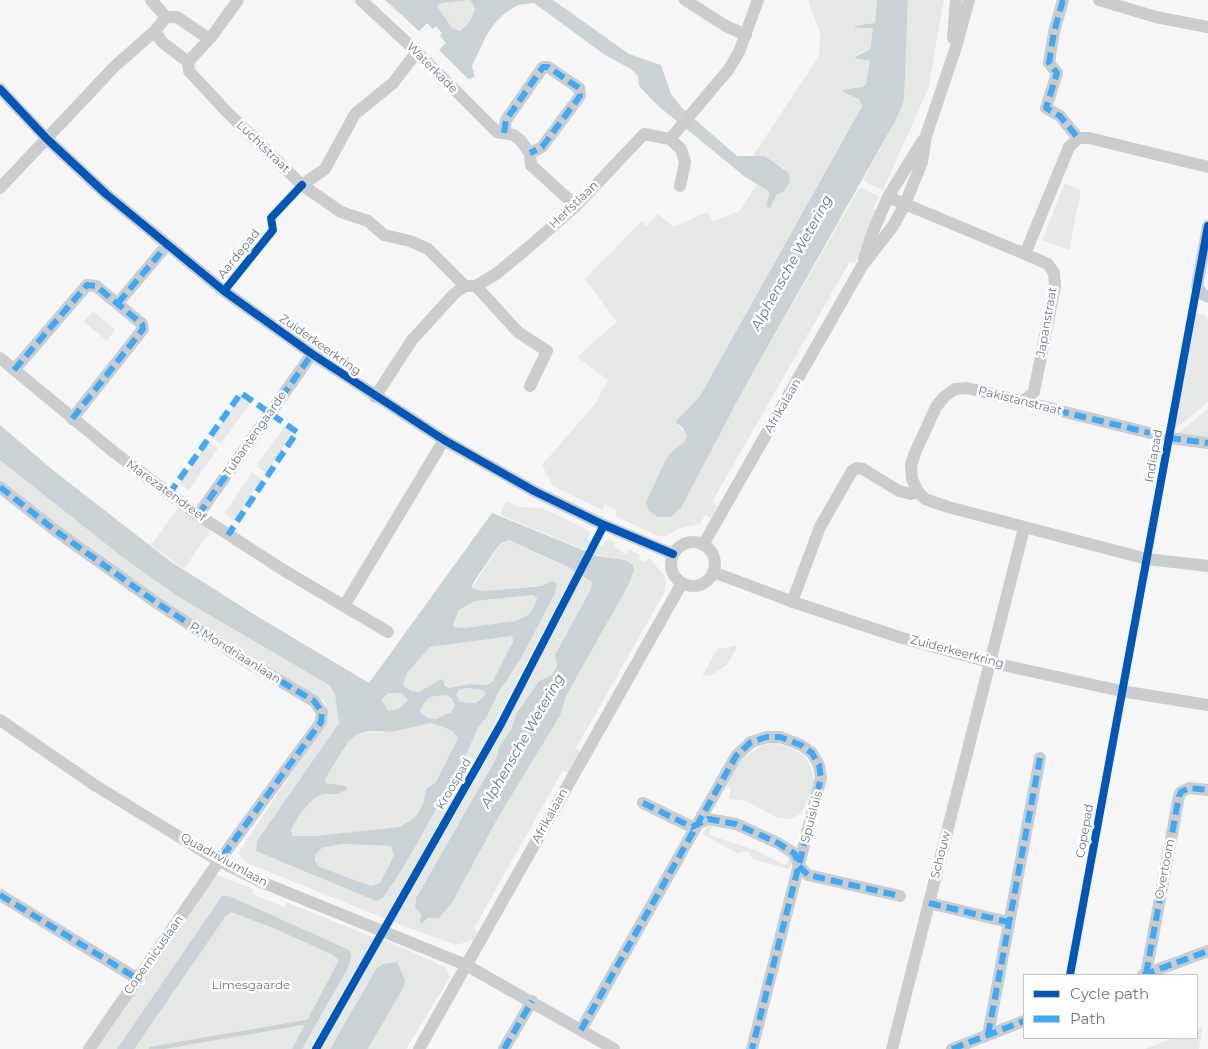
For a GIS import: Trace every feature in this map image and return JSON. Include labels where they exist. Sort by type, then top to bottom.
[{"type":"street","points":[[151,0],[166,17],[177,17],[209,39]]},
{"type":"street","points":[[188,62],[209,39],[238,0]]},
{"type":"street","name":"Waterkade","points":[[361,0],[418,52],[497,132],[520,140],[530,154],[531,165],[576,206]]},
{"type":"street","points":[[685,0],[726,26],[746,35]]},
{"type":"street","points":[[680,186],[685,162],[681,149],[672,136],[729,69],[746,35],[758,0]]},
{"type":"street","name":"Afrikalaan","points":[[953,53],[956,0]]},
{"type":"street","name":"Afrikalaan","points":[[703,545],[862,266],[893,226],[905,204],[922,162],[926,136],[969,0]]},
{"type":"street","points":[[1064,0],[1054,32],[1048,63],[1057,72],[1046,108],[1060,116],[1078,138]]},
{"type":"street","points":[[1099,0],[1156,17],[1208,27]]},
{"type":"street","points":[[0,188],[121,61],[155,31],[166,17]]},
{"type":"street","name":"Luchtstraat","points":[[155,31],[162,42],[188,62],[190,71],[227,112],[302,184],[341,212],[368,221],[384,235],[410,241],[428,249],[471,286]]},
{"type":"street","points":[[302,184],[325,169],[355,114],[393,83],[418,52]]},
{"type":"street","points":[[504,133],[506,120],[543,67],[548,67],[578,88],[580,96],[542,148],[530,154]]},
{"type":"street","name":"Zuiderkeerkring","points":[[0,89],[48,139],[106,194],[224,291],[312,354],[375,397],[444,440],[534,490],[604,525],[673,554]]},
{"type":"street","name":"Herfstlaan","points":[[375,397],[417,335],[454,294],[496,274],[576,206],[644,134],[672,136]]},
{"type":"street","name":"Afrikalaan","points":[[862,266],[874,229],[888,197],[926,136]]},
{"type":"street","points":[[1024,254],[1070,147],[1078,138],[1089,138],[1208,167]]},
{"type":"street","name":"Japanstraat","points":[[888,197],[1048,264],[1054,273],[1055,286],[1034,392],[1022,402]]},
{"type":"street","points":[[1203,294],[1208,226]]},
{"type":"street","points":[[118,303],[167,245]]},
{"type":"street","points":[[14,370],[87,285],[96,286],[118,303],[142,324],[143,329],[72,419]]},
{"type":"street","points":[[471,286],[518,332],[547,351],[530,386]]},
{"type":"street","name":"Tubantengaarde","points":[[198,514],[312,354]]},
{"type":"street","name":"Marezatendreef","points":[[0,358],[72,419],[198,514],[388,632]]},
{"type":"street","name":"Pakistanstraat","points":[[918,492],[912,479],[911,465],[936,407],[954,389],[967,388],[1150,433]]},
{"type":"street","points":[[1169,438],[1208,443]]},
{"type":"street","points":[[344,606],[444,440]]},
{"type":"street","points":[[792,602],[820,527],[852,471],[857,468],[864,470],[904,493],[918,492],[925,499],[948,507],[1146,559],[1208,566]]},
{"type":"street","name":"P. Mondriaanlaan","points":[[0,487],[56,531],[157,604],[238,656],[314,701],[322,712],[321,722],[219,861]]},
{"type":"street","points":[[989,662],[1024,528]]},
{"type":"street","points":[[686,543],[703,545],[713,557],[713,572],[703,583],[689,585],[682,583],[673,573],[671,567],[673,554],[678,547],[686,543]]},
{"type":"street","name":"Zuiderkeerkring","points":[[713,572],[792,602],[899,637],[989,662],[1122,691],[1208,705]]},
{"type":"street","name":"Afrikalaan","points":[[419,1049],[682,583]]},
{"type":"street","name":"Schouw","points":[[892,1049],[989,662]]},
{"type":"street","name":"Quadriviumlaan","points":[[0,720],[96,786],[219,861],[259,881],[466,965],[614,1049]]},
{"type":"street","name":"Spuisluis","points":[[581,1030],[742,748],[751,742],[767,737],[791,740],[812,753],[819,765],[821,778],[752,1049]]},
{"type":"street","points":[[988,1035],[1040,758]]},
{"type":"street","name":"Overtoom","points":[[1144,974],[1179,796],[1181,792],[1189,788],[1208,790]]},
{"type":"street","name":"Spuisluis","points":[[643,803],[692,828],[708,819],[719,820],[759,833],[795,854],[799,866],[808,874],[900,896]]},
{"type":"street","name":"Copernicuslaan","points":[[90,1049],[219,861]]},
{"type":"street","points":[[0,895],[138,979]]},
{"type":"street","points":[[929,903],[1008,922]]},
{"type":"street","name":"Overtoom","points":[[1147,974],[1208,951]]},
{"type":"street","points":[[504,1049],[532,1001]]},
{"type":"street","points":[[952,1049],[1023,1021]]},
{"type":"green space","points":[[470,0],[475,9],[470,21],[460,31],[452,28],[437,6],[442,3]]},
{"type":"green space","points":[[808,0],[877,0],[875,23],[855,28],[873,28],[870,49],[853,56],[853,58],[870,61],[866,84],[863,87],[843,92],[859,99],[862,105],[700,396],[677,420],[676,423],[687,436],[684,442],[668,455],[646,502],[681,508],[742,392],[860,187],[879,197],[873,208],[877,211],[855,263],[850,261],[712,502],[718,506],[710,518],[705,515],[700,524],[680,528],[667,536],[658,536],[615,516],[617,510],[605,504],[602,510],[553,486],[542,465],[595,404],[608,380],[577,357],[617,322],[585,279],[642,221],[646,226],[658,214],[674,227],[707,212],[713,221],[740,211],[758,182],[771,192],[766,207],[770,208],[777,194],[784,168],[765,156],[753,156],[819,56],[820,33]]},
{"type":"green space","points":[[908,0],[944,0],[928,89],[883,190],[863,181],[897,118],[904,100]]},
{"type":"green space","points":[[1065,183],[1081,191],[1069,250],[1042,240]]},
{"type":"green space","points":[[93,311],[115,330],[107,341],[84,322]]},
{"type":"green space","points":[[1195,313],[1205,315],[1208,319],[1208,402],[1174,430]]},
{"type":"green space","points":[[241,396],[250,403],[221,444],[211,438]]},
{"type":"green space","points":[[1208,409],[1208,437],[1178,433]]},
{"type":"green space","points":[[284,427],[293,432],[266,473],[256,466]]},
{"type":"green space","points":[[209,442],[218,448],[189,490],[179,484]]},
{"type":"green space","points":[[0,460],[121,556],[177,596],[329,685],[335,695],[339,723],[257,841],[256,851],[376,901],[383,898],[403,868],[441,797],[456,795],[386,919],[247,863],[238,853],[328,719],[325,702],[192,619],[67,534],[0,480]]},
{"type":"green space","points":[[252,472],[262,479],[234,520],[224,514]]},
{"type":"green space","points":[[506,501],[519,507],[542,508],[588,530],[590,534],[587,539],[591,541],[586,550],[500,515]]},
{"type":"green space","points":[[182,503],[214,525],[184,569],[151,545]]},
{"type":"green space","points":[[608,539],[616,543],[614,547],[627,554],[629,549],[640,555],[639,559],[646,562],[648,558],[652,560],[664,576],[666,583],[664,593],[576,748],[580,752],[568,773],[563,770],[474,928],[477,932],[473,940],[456,945],[393,922],[464,798],[582,575],[592,582],[592,589],[555,655],[557,666],[552,675],[539,681],[516,714],[512,728],[499,747],[498,757],[416,898],[415,908],[421,916],[423,923],[453,901],[499,816],[560,716],[566,696],[634,572],[625,560],[593,554],[598,544],[602,546]]},
{"type":"green space","points":[[509,540],[575,571],[458,792],[443,792],[464,759],[478,728],[486,718],[546,585],[483,591],[472,588],[501,544]]},
{"type":"green space","points":[[533,595],[537,598],[534,607],[527,616],[515,621],[464,628],[454,627],[453,624],[459,610],[475,601]]},
{"type":"green space","points":[[512,636],[513,642],[493,681],[487,685],[469,684],[449,688],[441,679],[419,692],[411,691],[403,685],[407,673],[430,647]]},
{"type":"green space","points":[[734,645],[737,647],[727,665],[711,675],[702,676],[718,648]]},
{"type":"green space","points":[[466,688],[484,690],[486,694],[476,703],[461,702],[456,695],[458,690]]},
{"type":"green space","points":[[389,693],[402,693],[408,699],[400,708],[389,711],[381,700]]},
{"type":"green space","points":[[446,695],[452,699],[455,705],[451,712],[437,719],[428,718],[422,714],[420,711],[430,697]]},
{"type":"green space","points":[[431,723],[451,730],[458,738],[436,782],[426,789],[418,814],[410,821],[399,827],[307,837],[293,836],[291,831],[299,814],[313,799],[323,794],[337,794],[346,786],[326,783],[325,779],[348,742],[358,733],[392,732]]},
{"type":"green space","points":[[775,743],[796,751],[805,757],[811,768],[814,780],[811,797],[806,801],[802,813],[791,819],[778,818],[746,801],[728,799],[731,788],[726,786],[739,761],[763,745]]},
{"type":"green space","points":[[712,825],[709,835],[755,850],[785,865],[790,857],[792,860],[789,869],[753,859],[747,851],[737,853],[702,834],[708,826]]},
{"type":"green space","points":[[341,844],[391,846],[394,854],[380,883],[371,886],[320,867],[315,861],[315,855],[322,848]]},
{"type":"green space","points":[[215,874],[253,889],[252,894],[284,907],[286,902],[374,938],[310,1049],[302,1049],[349,966],[351,956],[229,896],[122,1049],[95,1049]]},
{"type":"green space","name":"Limesgaarde","points":[[226,904],[338,952],[346,964],[299,1049],[133,1049]]},
{"type":"green space","points":[[382,939],[445,967],[450,977],[406,1049],[368,1049],[405,980],[376,969],[330,1049],[321,1049]]},
{"type":"green space","points":[[1202,1027],[1199,1049],[1145,1049],[1171,1039],[1198,1039],[1198,1029]]},
{"type":"water","points":[[385,0],[470,0],[553,0],[629,54],[661,65],[671,94],[682,108],[737,156],[765,156],[789,173],[790,182],[783,192],[777,194],[770,208],[766,207],[770,192],[744,176],[657,105],[639,86],[638,76],[631,69],[605,55],[534,3],[518,5],[505,13],[495,23],[486,36],[472,66],[475,77],[468,79],[439,50],[446,43],[440,36],[442,33],[436,26],[433,29],[427,23],[419,31]],"holes":[[[470,0],[475,9],[470,21],[460,31],[452,28],[437,6],[442,3]]]},
{"type":"water","name":"Alphensche Wetering","points":[[877,0],[908,0],[904,100],[897,118],[742,392],[681,508],[670,517],[658,517],[649,511],[646,502],[668,455],[684,442],[687,436],[682,427],[676,423],[677,420],[700,396],[862,106],[859,99],[843,92],[843,90],[863,87],[866,84],[870,61],[853,58],[870,49],[873,28],[855,28],[855,26],[875,23]]},
{"type":"water","name":"Alphensche Wetering","points":[[0,425],[54,471],[170,561],[255,615],[369,683],[492,513],[598,556],[625,560],[633,565],[634,571],[628,586],[566,696],[560,716],[499,816],[453,901],[439,918],[428,918],[423,923],[420,923],[421,915],[415,908],[416,898],[497,757],[499,747],[512,728],[516,714],[539,681],[552,675],[557,666],[555,655],[591,589],[592,582],[570,568],[509,540],[500,544],[473,583],[472,588],[483,591],[542,586],[552,581],[557,584],[555,593],[520,660],[498,693],[486,718],[478,728],[464,759],[403,868],[383,898],[376,901],[256,851],[257,841],[339,723],[335,695],[329,685],[177,596],[121,556],[0,460]],"holes":[[[533,595],[537,598],[534,607],[527,616],[515,621],[464,628],[454,627],[453,624],[459,610],[475,601]],[[512,636],[513,642],[493,681],[487,685],[469,684],[449,688],[445,686],[444,681],[441,679],[419,692],[411,691],[403,685],[407,673],[430,647]],[[466,688],[483,690],[486,694],[476,703],[461,702],[456,695],[459,690]],[[389,693],[402,693],[408,700],[400,708],[389,711],[381,700]],[[446,695],[452,699],[455,705],[451,712],[436,719],[428,718],[422,714],[420,711],[430,697]],[[431,723],[451,730],[458,738],[436,782],[426,789],[418,814],[410,821],[399,827],[315,836],[293,836],[291,830],[299,815],[313,799],[323,794],[337,794],[347,790],[346,786],[326,783],[325,779],[348,742],[357,734],[370,731],[392,732]],[[341,844],[391,846],[394,855],[380,883],[371,886],[320,867],[315,861],[315,855],[322,848]]]},
{"type":"water","points":[[222,896],[229,896],[349,950],[351,956],[349,966],[302,1049],[292,1049],[339,960],[333,955],[271,927],[231,912],[225,917],[134,1049],[117,1049]]},
{"type":"water","points":[[397,962],[405,980],[404,986],[368,1049],[330,1049],[376,969],[383,964]]},
{"type":"waterway","points":[[151,1049],[307,1022]]},
{"type":"marked path","points":[[1063,0],[1054,32],[1049,63],[1057,73],[1046,108],[1060,116],[1078,138]]},
{"type":"marked path","points":[[504,133],[506,120],[543,67],[548,67],[579,88],[580,96],[542,147],[530,153]]},
{"type":"marked path","points":[[118,303],[167,245]]},
{"type":"marked path","points":[[14,370],[87,285],[96,286],[142,324],[143,329],[72,419]]},
{"type":"marked path","points":[[198,515],[312,354]]},
{"type":"marked path","points":[[169,494],[241,393],[297,432],[228,535]]},
{"type":"marked path","points":[[1022,402],[1150,433]]},
{"type":"marked path","points":[[1169,438],[1208,443]]},
{"type":"marked path","points":[[0,487],[56,531],[157,603],[238,656],[314,701],[322,712],[321,722],[219,861]]},
{"type":"marked path","points":[[581,1030],[736,756],[751,742],[767,737],[780,737],[801,745],[812,753],[819,765],[821,778],[752,1049]]},
{"type":"marked path","points":[[988,1035],[1040,758]]},
{"type":"marked path","points":[[1146,974],[1179,796],[1181,792],[1189,788],[1208,790]]},
{"type":"marked path","points":[[643,803],[692,827],[708,819],[736,824],[778,843],[795,854],[799,866],[808,875],[900,896]]},
{"type":"marked path","points":[[0,895],[138,979]]},
{"type":"marked path","points":[[929,903],[1008,922]]},
{"type":"marked path","points":[[1146,974],[1208,951]]},
{"type":"marked path","points":[[504,1049],[532,1001]]},
{"type":"marked path","points":[[952,1049],[1023,1021]]},
{"type":"cycle path","name":"Aardepad","points":[[0,89],[47,139],[106,194],[224,291],[312,354],[444,440],[534,491],[604,525],[673,554]]},
{"type":"cycle path","name":"Aardepad","points":[[224,291],[273,230],[271,218],[302,185]]},
{"type":"cycle path","name":"Indiapad","points":[[1070,974],[1208,226]]},
{"type":"cycle path","name":"Kroospad","points":[[316,1049],[501,724],[604,525]]}]
